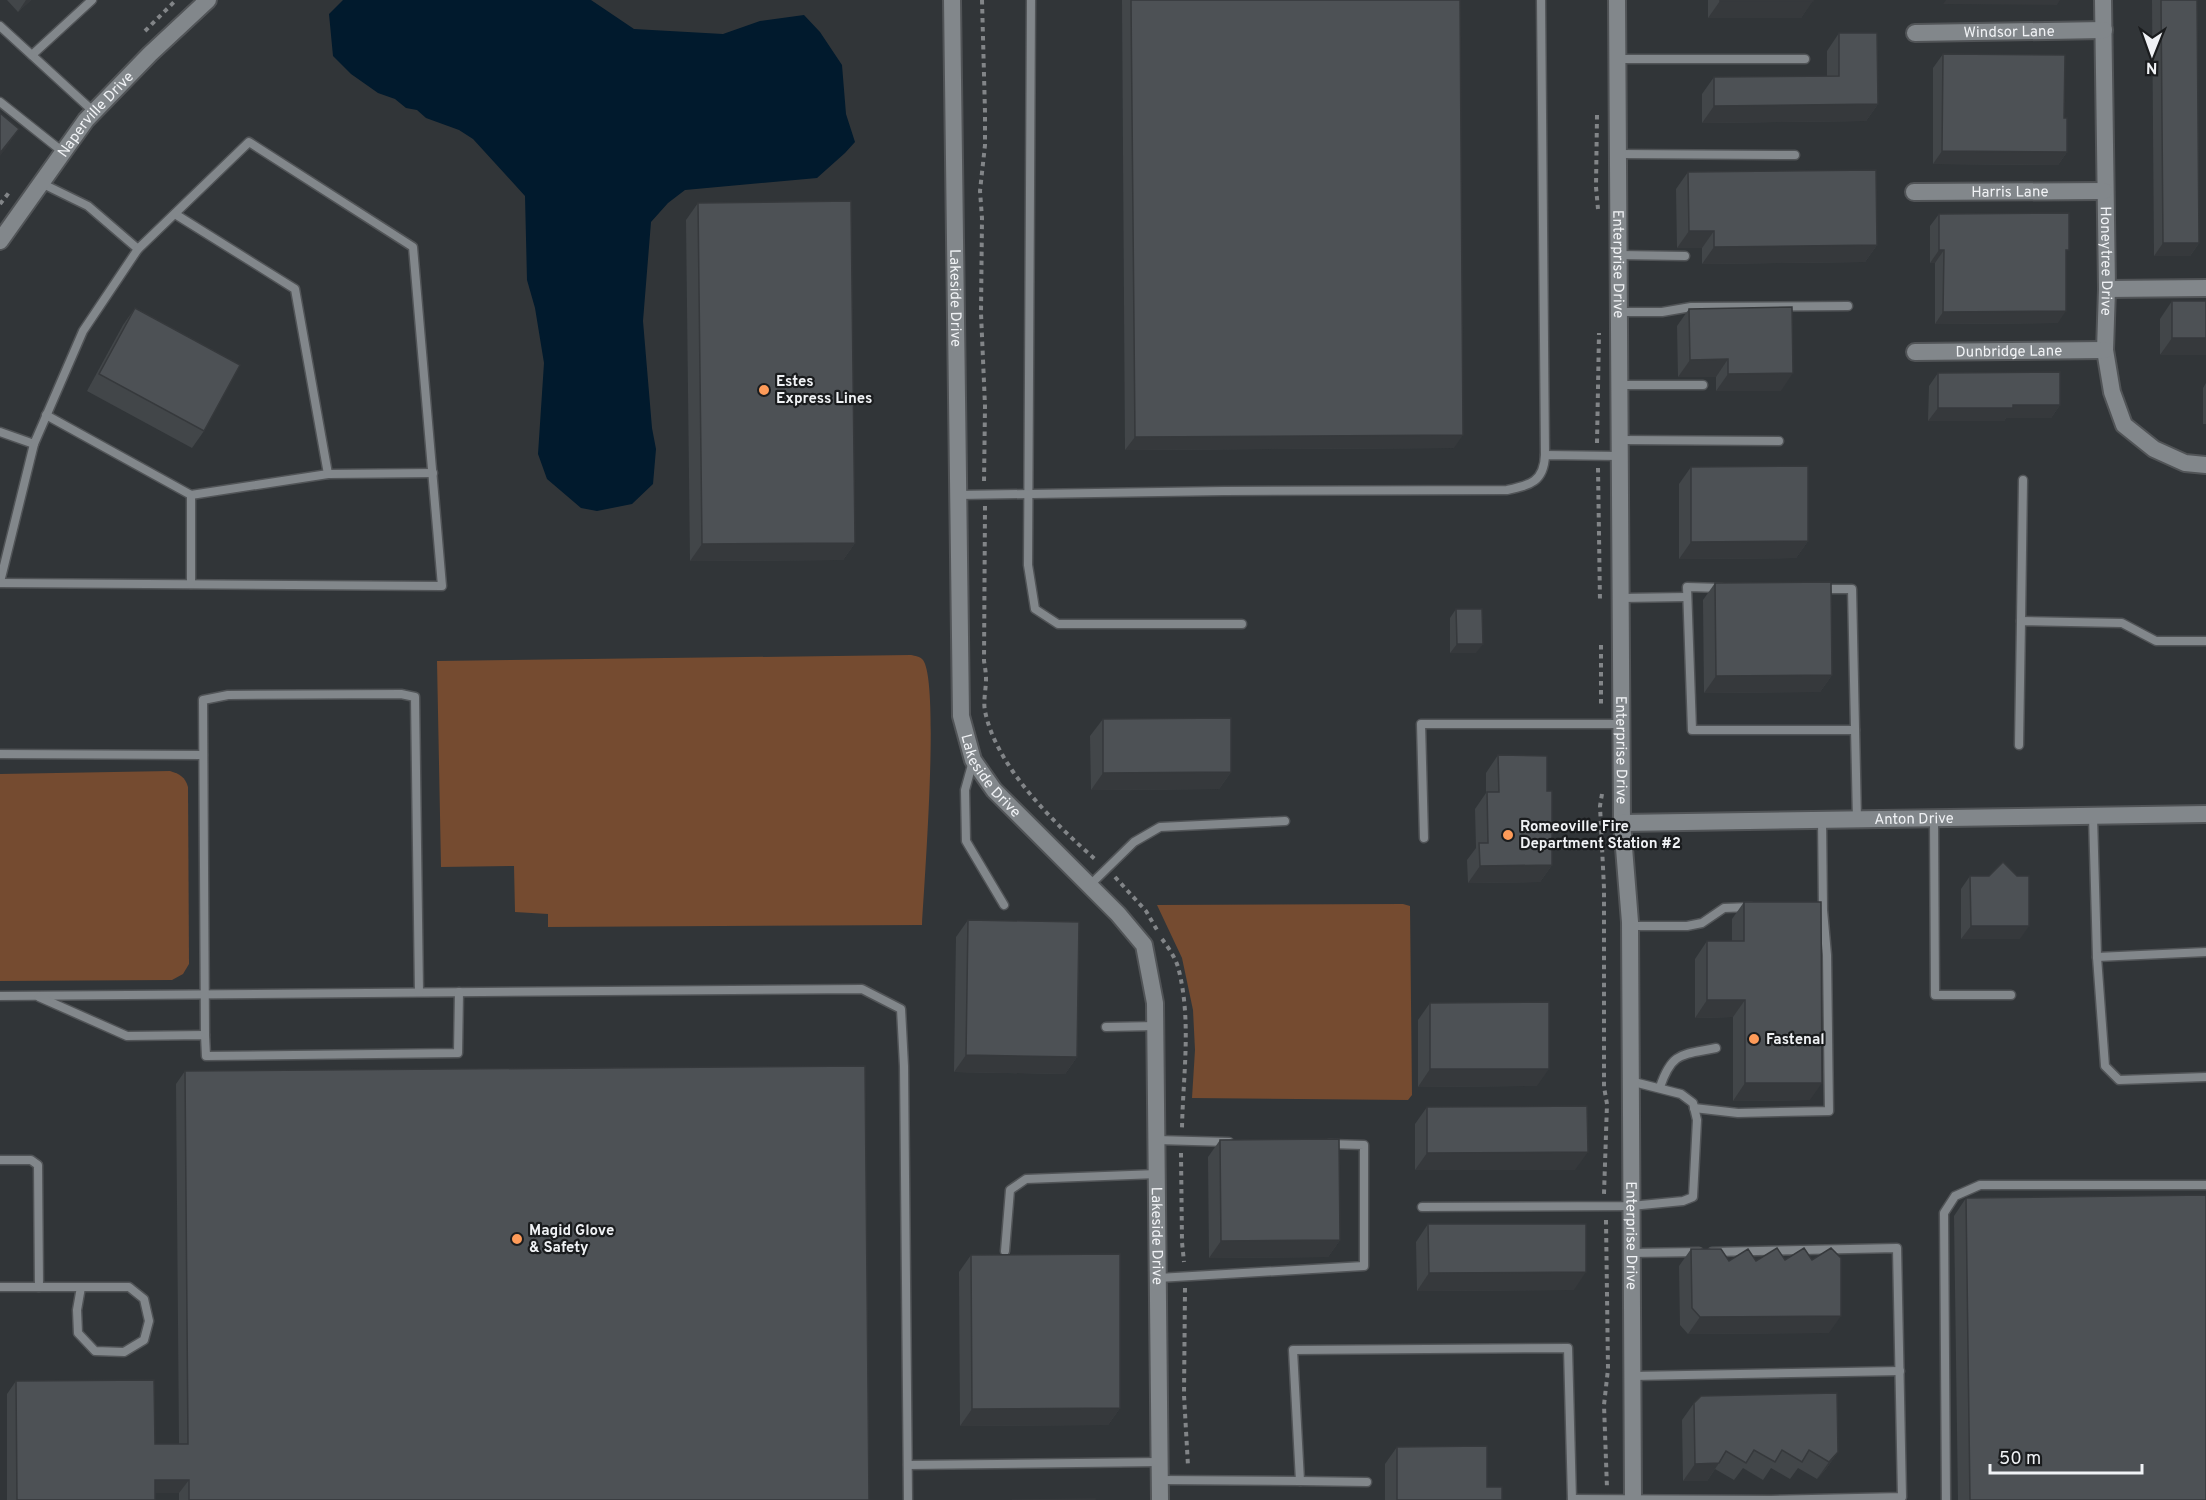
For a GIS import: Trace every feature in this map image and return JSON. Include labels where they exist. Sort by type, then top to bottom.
[{"type":"street","name":"Naperville Drive","points":[[0,241],[94,112],[150,54],[208,0]]},
{"type":"street","name":"Lakeside Drive","points":[[952,0],[961,716],[974,761],[994,790],[1090,885],[1144,945],[1155,1003],[1156,1026],[1160,1500]]},
{"type":"street","name":"Enterprise Drive","points":[[1617,0],[1622,823],[1630,926],[1630,1206],[1634,1500]]},
{"type":"street","name":"Honeytree Drive","points":[[2103,0],[2107,289],[2105,350],[2112,392],[2124,425],[2154,449],[2185,463],[2206,465]]},
{"type":"street","name":"Windsor Lane","points":[[1916,33],[2104,30]]},
{"type":"street","name":"Harris Lane","points":[[1914,192],[2104,191]]},
{"type":"street","points":[[2107,289],[2206,288]]},
{"type":"street","name":"Dunbridge Lane","points":[[1915,352],[2105,350]]},
{"type":"street","name":"Anton Drive","points":[[1622,823],[2206,814]]},
{"type":"lane","points":[[32,55],[92,0]]},
{"type":"lane","points":[[1031,0],[1028,565],[1035,609],[1058,624],[1242,624]]},
{"type":"lane","points":[[958,495],[1508,490],[1532,484],[1545,469],[1542,0]]},
{"type":"lane","points":[[0,26],[94,112]]},
{"type":"lane","points":[[1617,59],[1804,59]]},
{"type":"lane","points":[[0,102],[63,152]]},
{"type":"lane","points":[[249,142],[413,247],[442,586],[0,583],[34,444],[83,331],[138,249],[249,142]]},
{"type":"lane","points":[[1618,154],[1795,155]]},
{"type":"lane","points":[[41,183],[88,206],[138,249]]},
{"type":"lane","points":[[175,214],[295,289],[328,474]]},
{"type":"lane","points":[[1619,255],[1685,256]]},
{"type":"lane","points":[[1619,312],[1662,312],[1691,307],[1848,306]]},
{"type":"lane","points":[[1620,386],[1703,385]]},
{"type":"lane","points":[[46,415],[191,495],[328,474],[433,473]]},
{"type":"lane","points":[[0,432],[34,444]]},
{"type":"lane","points":[[1545,455],[1620,448],[1779,441]]},
{"type":"lane","points":[[2019,745],[2023,480]]},
{"type":"lane","points":[[191,495],[191,584]]},
{"type":"lane","points":[[1734,588],[1687,587],[1692,730],[1855,730]]},
{"type":"lane","points":[[1816,588],[1852,589],[1857,820]]},
{"type":"lane","points":[[1621,598],[1686,597]]},
{"type":"lane","points":[[2021,621],[2121,623],[2156,641],[2206,641]]},
{"type":"lane","points":[[419,992],[415,697],[401,694],[228,695],[203,700],[206,1056],[458,1053],[459,992]]},
{"type":"lane","points":[[1424,838],[1420,724],[1621,724]]},
{"type":"lane","points":[[0,754],[203,755]]},
{"type":"lane","points":[[974,761],[965,790],[966,841],[1004,906]]},
{"type":"lane","points":[[2093,816],[2097,957],[2105,1066],[2119,1080],[2206,1077]]},
{"type":"lane","points":[[1934,818],[1935,995],[2011,995]]},
{"type":"lane","points":[[1694,1108],[1737,1113],[1829,1111],[1822,820]]},
{"type":"lane","points":[[1090,885],[1134,842],[1160,827],[1285,821]]},
{"type":"lane","points":[[1630,926],[1687,926],[1702,923],[1724,908],[1756,907]]},
{"type":"lane","points":[[2097,957],[2206,952]]},
{"type":"lane","points":[[0,996],[862,989],[900,1009],[904,1066],[908,1500]]},
{"type":"lane","points":[[36,996],[127,1036],[205,1035]]},
{"type":"lane","points":[[1106,1027],[1156,1026]]},
{"type":"lane","points":[[1660,1087],[1666,1069],[1676,1058],[1716,1048]]},
{"type":"lane","points":[[1422,1207],[1630,1206],[1683,1201],[1693,1197],[1697,1120],[1693,1103],[1681,1094],[1630,1081]]},
{"type":"lane","points":[[1157,1140],[1239,1142]]},
{"type":"lane","points":[[1158,1278],[1364,1266],[1364,1145],[1318,1144]]},
{"type":"lane","points":[[0,1160],[31,1160],[38,1165],[39,1287]]},
{"type":"lane","points":[[1005,1251],[1010,1190],[1026,1179],[1158,1174]]},
{"type":"lane","points":[[1946,1500],[1944,1213],[1955,1196],[1980,1185],[2206,1185]]},
{"type":"lane","points":[[1300,1481],[1293,1350],[1568,1348],[1572,1499],[1902,1497],[1897,1248],[1631,1253]]},
{"type":"lane","points":[[0,1287],[39,1287],[81,1287],[129,1287],[144,1299],[149,1321],[144,1340],[124,1352],[95,1351],[78,1333],[77,1310],[81,1287]]},
{"type":"lane","points":[[1632,1376],[1900,1371]]},
{"type":"lane","points":[[908,1465],[1160,1462]]},
{"type":"lane","points":[[1160,1480],[1367,1482]]},
{"type":"path","points":[[982,0],[985,112],[985,145],[980,191],[981,313],[985,406],[984,661],[986,678],[984,708],[987,720],[1008,764],[1029,792],[1146,911],[1177,965],[1183,998],[1186,1053],[1182,1140],[1182,1242],[1185,1276],[1184,1395],[1188,1480]]},
{"type":"shaded area","points":[[911,655],[923,660],[928,676],[930,705],[930,786],[922,925],[548,927],[548,914],[515,912],[514,866],[441,867],[437,661]]},
{"type":"shaded area","points":[[170,771],[182,776],[188,787],[189,964],[183,974],[172,980],[0,981],[0,774]]},
{"type":"shaded area","points":[[1403,904],[1410,906],[1412,1095],[1408,1100],[1192,1098],[1195,1050],[1193,1010],[1182,958],[1157,905]]},
{"type":"water","points":[[343,0],[591,0],[634,29],[723,34],[760,21],[804,15],[820,32],[842,65],[846,114],[855,142],[817,178],[685,190],[668,203],[651,222],[643,321],[652,428],[656,449],[653,484],[632,504],[597,511],[581,508],[547,479],[538,454],[544,363],[535,308],[527,280],[525,196],[473,139],[459,130],[426,118],[417,110],[406,108],[395,99],[378,93],[351,74],[333,56],[329,14]]},
{"type":"building","points":[[1131,0],[1460,0],[1463,435],[1135,437]]},
{"type":"building","points":[[1813,0],[1813,1],[1720,1]]},
{"type":"building","points":[[2161,0],[2197,0],[2199,243],[2163,243]]},
{"type":"building","points":[[1839,33],[1877,33],[1878,104],[1714,106],[1714,77],[1839,76]]},
{"type":"building","points":[[1943,54],[2065,55],[2064,118],[2067,118],[2067,152],[1942,151]]},
{"type":"building","points":[[0,113],[19,129],[0,153]]},
{"type":"building","points":[[1876,170],[1877,245],[1714,247],[1714,231],[1689,231],[1688,172]]},
{"type":"building","name":"Estes Express Lines","points":[[851,201],[855,543],[702,544],[698,203]]},
{"type":"building","points":[[2069,213],[2069,250],[2066,250],[2066,311],[1943,312],[1944,250],[1939,250],[1939,214]]},
{"type":"building","points":[[2172,301],[2206,301],[2206,338],[2172,338]]},
{"type":"building","points":[[1792,307],[1793,373],[1728,374],[1728,359],[1690,360],[1689,309]]},
{"type":"building","points":[[135,308],[240,365],[204,431],[99,374]]},
{"type":"building","points":[[2060,372],[2060,405],[2013,405],[2013,408],[1938,408],[1938,373]]},
{"type":"building","points":[[1808,466],[1808,541],[1691,542],[1691,467]]},
{"type":"building","points":[[1831,582],[1832,675],[1716,676],[1715,583]]},
{"type":"building","points":[[1456,609],[1482,609],[1483,644],[1457,644]]},
{"type":"building","points":[[1231,718],[1231,772],[1103,773],[1103,719]]},
{"type":"building","name":"Romeoville Fire Department Station #2","points":[[1498,755],[1547,756],[1547,791],[1552,791],[1552,865],[1480,866],[1479,843],[1488,843],[1487,792],[1499,792]]},
{"type":"building","points":[[2003,862],[2017,876],[2029,876],[2029,926],[1971,926],[1970,876],[1989,876]]},
{"type":"building","points":[[1744,902],[1821,902],[1822,1083],[1745,1083],[1745,1000],[1707,1000],[1707,941],[1744,941]]},
{"type":"building","points":[[968,920],[1079,922],[1077,1057],[966,1055]]},
{"type":"building","points":[[1549,1002],[1549,1069],[1430,1069],[1430,1003]]},
{"type":"building","name":"Magid Glove & Safety","points":[[865,1066],[869,1500],[189,1500],[189,1480],[155,1480],[155,1500],[17,1500],[16,1381],[154,1380],[155,1444],[188,1444],[185,1071]]},
{"type":"building","points":[[1587,1106],[1588,1152],[1427,1153],[1427,1107]]},
{"type":"building","points":[[1339,1139],[1340,1240],[1221,1241],[1220,1140]]},
{"type":"building","points":[[2206,1195],[2206,1500],[1970,1500],[1966,1198]]},
{"type":"building","points":[[1428,1224],[1586,1224],[1586,1272],[1429,1273]]},
{"type":"building","points":[[1777,1248],[1785,1260],[1804,1248],[1812,1260],[1831,1248],[1841,1258],[1841,1316],[1700,1317],[1692,1308],[1691,1249],[1721,1249],[1729,1261],[1748,1249],[1756,1261]]},
{"type":"building","points":[[1120,1254],[1120,1408],[972,1409],[971,1255]]},
{"type":"building","points":[[1837,1393],[1838,1452],[1829,1462],[1809,1450],[1802,1462],[1782,1450],[1775,1462],[1754,1450],[1746,1463],[1726,1451],[1719,1463],[1695,1464],[1694,1403],[1701,1396]]},
{"type":"building","points":[[1487,1446],[1487,1487],[1502,1487],[1502,1500],[1397,1500],[1397,1447]]},
{"type":"building","points":[[1095,1499],[1095,1500],[1012,1500]]},
{"type":"place","name":"Estes Express Lines","points":[[764,390]]},
{"type":"place","name":"Romeoville Fire Department Station #2","points":[[1508,835]]},
{"type":"place","name":"Fastenal","points":[[1754,1039]]},
{"type":"place","name":"Magid Glove & Safety","points":[[517,1239]]}]
